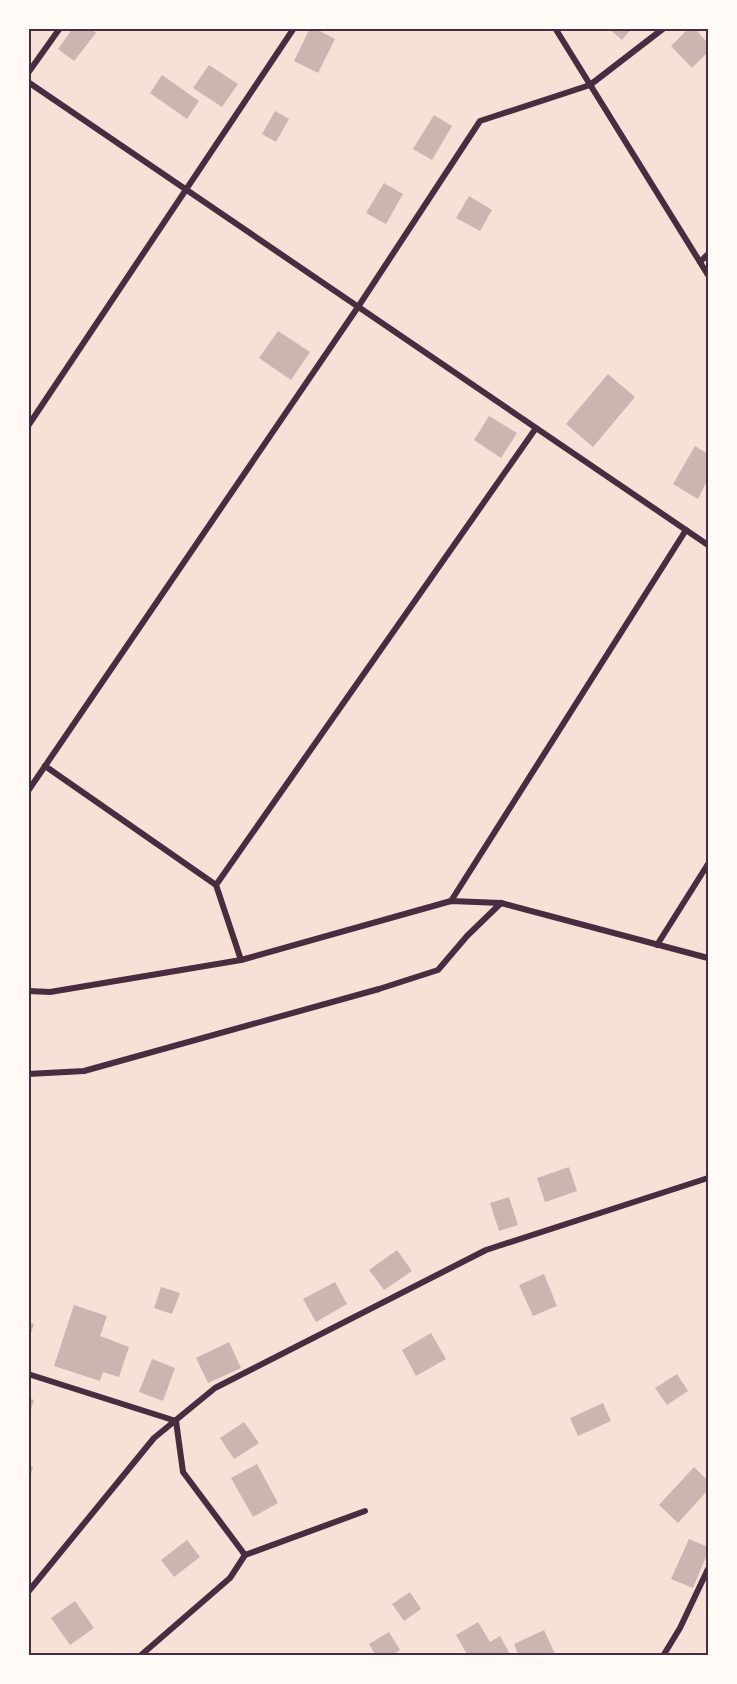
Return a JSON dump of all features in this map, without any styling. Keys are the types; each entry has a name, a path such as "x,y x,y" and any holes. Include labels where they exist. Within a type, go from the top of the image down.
{"street":[{"path":"28,73 60,28"},
{"path":"28,426 294,28"},
{"path":"555,28 708,275"},
{"path":"28,791 358,307 480,120 590,85 664,28"},
{"path":"28,82 708,545"},
{"path":"700,262 708,254"},
{"path":"216,885 536,428"},
{"path":"451,901 686,530"},
{"path":"45,766 216,885 241,960"},
{"path":"657,945 708,864"},
{"path":"28,991 50,992 241,960 451,901 501,903 708,958"},
{"path":"28,1074 84,1071 379,989 438,970 501,903"},
{"path":"28,1592 154,1438 215,1388 486,1250 708,1178"},
{"path":"28,1374 176,1421"},
{"path":"176,1421 183,1472 245,1555"},
{"path":"140,1656 230,1578 245,1555 365,1511"},
{"path":"663,1656 680,1628 708,1569"}],"building":[{"path":"73,28 90,28 96,33 74,61 58,49"},
{"path":"310,28 335,39 318,73 294,61"},
{"path":"608,28 632,28 622,40"},
{"path":"689,28 694,28 708,43 708,52 692,68 671,46"},
{"path":"209,65 238,84 222,107 193,88"},
{"path":"162,75 199,101 187,119 150,93"},
{"path":"275,111 289,119 276,142 262,134"},
{"path":"434,115 452,126 432,160 413,149"},
{"path":"384,183 403,194 386,224 366,213"},
{"path":"469,196 492,210 480,231 456,218"},
{"path":"278,331 310,352 291,380 259,358"},
{"path":"608,374 635,397 593,447 566,424"},
{"path":"489,416 517,433 501,458 474,440"},
{"path":"695,446 708,454 708,479 698,499 673,484"},
{"path":"569,1167 577,1191 545,1202 537,1178"},
{"path":"509,1197 518,1225 499,1231 490,1203"},
{"path":"397,1250 412,1271 384,1290 369,1270"},
{"path":"544,1274 557,1306 533,1316 519,1285"},
{"path":"335,1282 347,1304 316,1322 303,1299"},
{"path":"161,1287 180,1293 172,1314 154,1308"},
{"path":"74,1305 107,1316 100,1336 129,1347 119,1377 103,1372 100,1381 54,1366"},
{"path":"28,1322 34,1324 29,1339 28,1339"},
{"path":"431,1333 446,1359 416,1376 402,1350"},
{"path":"229,1342 241,1368 208,1383 196,1358"},
{"path":"152,1359 175,1368 163,1401 139,1392"},
{"path":"677,1374 688,1391 667,1405 655,1388"},
{"path":"28,1398 34,1400 29,1415 28,1415"},
{"path":"603,1403 611,1421 578,1436 570,1418"},
{"path":"244,1422 259,1443 234,1459 220,1438"},
{"path":"257,1464 278,1503 253,1517 231,1478"},
{"path":"28,1466 33,1467 29,1482 28,1482"},
{"path":"694,1467 708,1481 708,1490 678,1523 659,1505"},
{"path":"689,1539 708,1547 693,1588 671,1579"},
{"path":"187,1540 200,1557 174,1577 161,1560"},
{"path":"410,1592 421,1609 404,1621 392,1604"},
{"path":"75,1601 94,1628 70,1645 51,1618"},
{"path":"478,1622 490,1642 500,1636 511,1656 468,1656 456,1635"},
{"path":"544,1630 556,1656 519,1656 514,1644"},
{"path":"389,1632 400,1650 391,1656 376,1656 369,1644"}]}
